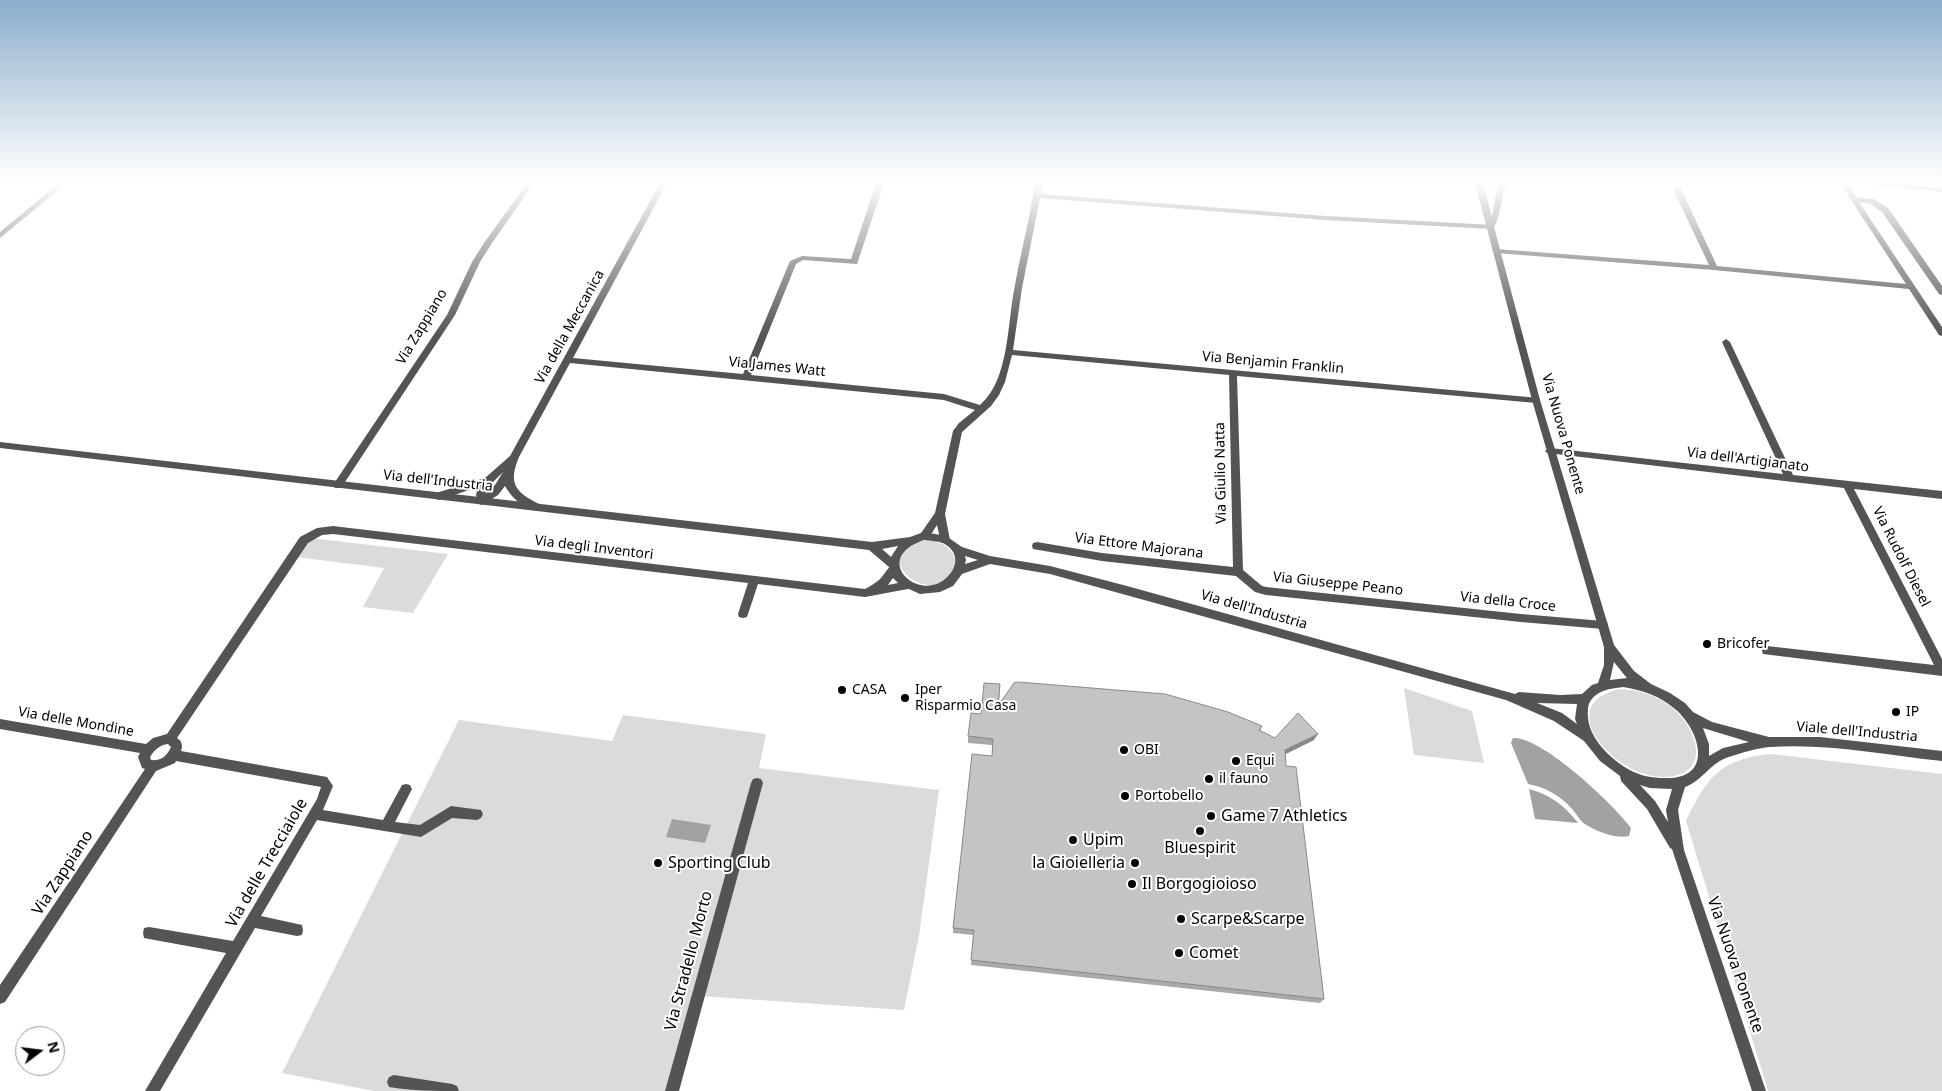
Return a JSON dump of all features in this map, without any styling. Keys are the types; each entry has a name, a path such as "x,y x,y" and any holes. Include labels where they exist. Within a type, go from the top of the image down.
{"street":[{"name":"Via Zappiano","path":"338,485 451,314 484,249 495,234"},
{"name":"Via della Meccanica","path":"482,501 498,490 514,457 636,234"},
{"path":"746,377 793,263 802,258 854,262 863,234"},
{"path":"945,540 940,514 958,431 982,409 997,390 1008,352 1029,234"},
{"name":"Via Nuova Ponente","path":"1493,234 1496,251 1550,451 1610,647 1630,674 1647,687"},
{"path":"1698,234 1714,268"},
{"path":"1877,234 1942,333"},
{"path":"1902,234 1942,292"},
{"path":"1496,251 1714,268 1911,287"},
{"path":"1726,342 1790,479"},
{"name":"Via Benjamin Franklin","path":"1008,352 1233,374 1536,400"},
{"name":"Via James Watt","path":"568,360 944,397 982,409"},
{"name":"Via Giulio Natta","path":"1233,374 1238,572"},
{"name":"Via dell'Industria","path":"0,445 872,546 909,541"},
{"name":"Via dell'Artigianato","path":"1550,451 1848,486 1942,495"},
{"name":"Via della Meccanica","path":"438,496 488,480 514,457"},
{"name":"Via della Meccanica","path":"514,457 508,475 511,489 520,500 536,507"},
{"path":"482,501 480,497 482,488 488,480"},
{"name":"Via Rudolf Diesel","path":"1848,486 1942,669"},
{"path":"924,536 940,514"},
{"name":"Via degli Inventori","path":"170,739 304,540 320,531 333,530 865,592 908,585"},
{"path":"865,592 884,582 894,566 898,552 909,541 924,536 945,540 957,549 962,563 960,570 952,581 938,588 922,590 908,585 897,575 894,566 872,546"},
{"name":"Via Ettore Majorana","path":"1037,546 1102,557 1238,572"},
{"name":"Via dell'Industria","path":"957,549 990,560 1050,570 1108,585 1508,696 1558,717 1587,737"},
{"name":"Via dell'Industria","path":"960,570 990,560"},
{"name":"Via Giuseppe Peano","path":"1238,572 1259,589 1266,591 1411,606"},
{"path":"743,614 754,580"},
{"name":"Via della Croce","path":"1411,606 1603,625"},
{"name":"Via Nuova Ponente","path":"1603,685 1609,665 1610,647"},
{"name":"Via Rudolf Diesel","path":"1767,651 1942,669"},
{"path":"1623,682 1647,687 1667,698 1685,712 1697,726 1703,742 1705,756 1701,769 1692,778 1680,783 1660,785 1648,783 1615,768 1598,753 1587,737 1581,716 1585,699 1589,693 1603,685 1623,682"},
{"name":"Via dell'Industria","path":"1508,696 1560,700 1585,699"},
{"name":"Viale dell'Industria","path":"1685,712 1698,721 1710,726 1768,742"},
{"name":"Via delle Mondine","path":"0,724 148,749"},
{"path":"170,739 176,743 174,755 167,762 152,766 144,761 148,749 156,742 170,739"},
{"name":"Viale dell'Industria","path":"1701,769 1723,754 1768,742 1820,742 1942,756"},
{"name":"Via delle Trecciaiole","path":"152,1091 314,814 326,793 327,786 324,781 174,755"},
{"name":"Via Zappiano","path":"0,997 152,766"},
{"name":"Via Nuova Ponente","path":"1615,768 1651,805 1678,850"},
{"name":"Via Stradello Morto","path":"672,1091 757,783"},
{"name":"Via Nuova Ponente","path":"1680,783 1674,797 1672,810 1678,850 1759,1091"},
{"path":"386,826 406,789"},
{"path":"314,814 421,831 451,812 477,814"},
{"path":"252,921 297,930"},
{"path":"149,933 236,948"},
{"path":"394,1082 452,1091"}],"shaded area":[{"path":"310,538 448,554 413,613 363,607 384,568 296,557"},
{"path":"927,540 946,546 955,558 956,563 947,579 935,585 921,583 909,577 901,567 900,557 908,547"},
{"path":"1404,688 1472,711 1484,763 1414,755"},
{"path":"1620,689 1653,696 1678,713 1686,723 1695,744 1696,755 1693,764 1686,771 1674,776 1654,776 1633,769 1615,758 1600,743 1591,726 1590,711 1599,698"},
{"name":"Sporting Club","path":"623,715 766,734 759,768 939,790 919,936 904,1010 701,996 673,1091 374,1091 282,1073 459,720 612,741"},
{"path":"1513,738 1525,740 1541,748 1576,773 1622,817 1631,828 1629,836 1613,836 1595,830 1583,823 1568,804 1558,796 1540,787 1528,784 1511,743"},
{"path":"1771,754 1942,774 1942,1091 1768,1091 1686,821 1701,793 1717,773 1739,760"},
{"path":"1529,789 1544,794 1556,801 1578,823 1535,819"},
{"path":"672,819 711,825 705,843 666,837"}],"building":[{"name":"Il Borgogioioso","path":"984,683 1000,684 998,706 1014,683 1165,694 1228,712 1262,726 1259,730 1275,738 1298,713 1318,734 1285,750 1286,766 1296,767 1324,999 971,960 974,930 953,928 972,754 992,756 993,739 968,736 971,713 981,714"}],"place":[{"name":"Bricofer","path":"1707,644"},
{"name":"CASA","path":"842,690"},
{"name":"Iper Risparmio Casa","path":"905,698"},
{"name":"IP","path":"1896,712"},
{"name":"OBI","path":"1124,750"},
{"name":"Equi","path":"1236,761"},
{"name":"il fauno","path":"1209,779"},
{"name":"Portobello","path":"1125,796"},
{"name":"Game 7 Athletics","path":"1211,816"},
{"name":"Bluespirit","path":"1200,831"},
{"name":"Upim","path":"1073,840"},
{"name":"Sporting Club","path":"658,863"},
{"name":"la Gioielleria","path":"1135,863"},
{"name":"Il Borgogioioso","path":"1132,884"},
{"name":"Scarpe&Scarpe","path":"1181,919"},
{"name":"Comet","path":"1179,953"}]}
